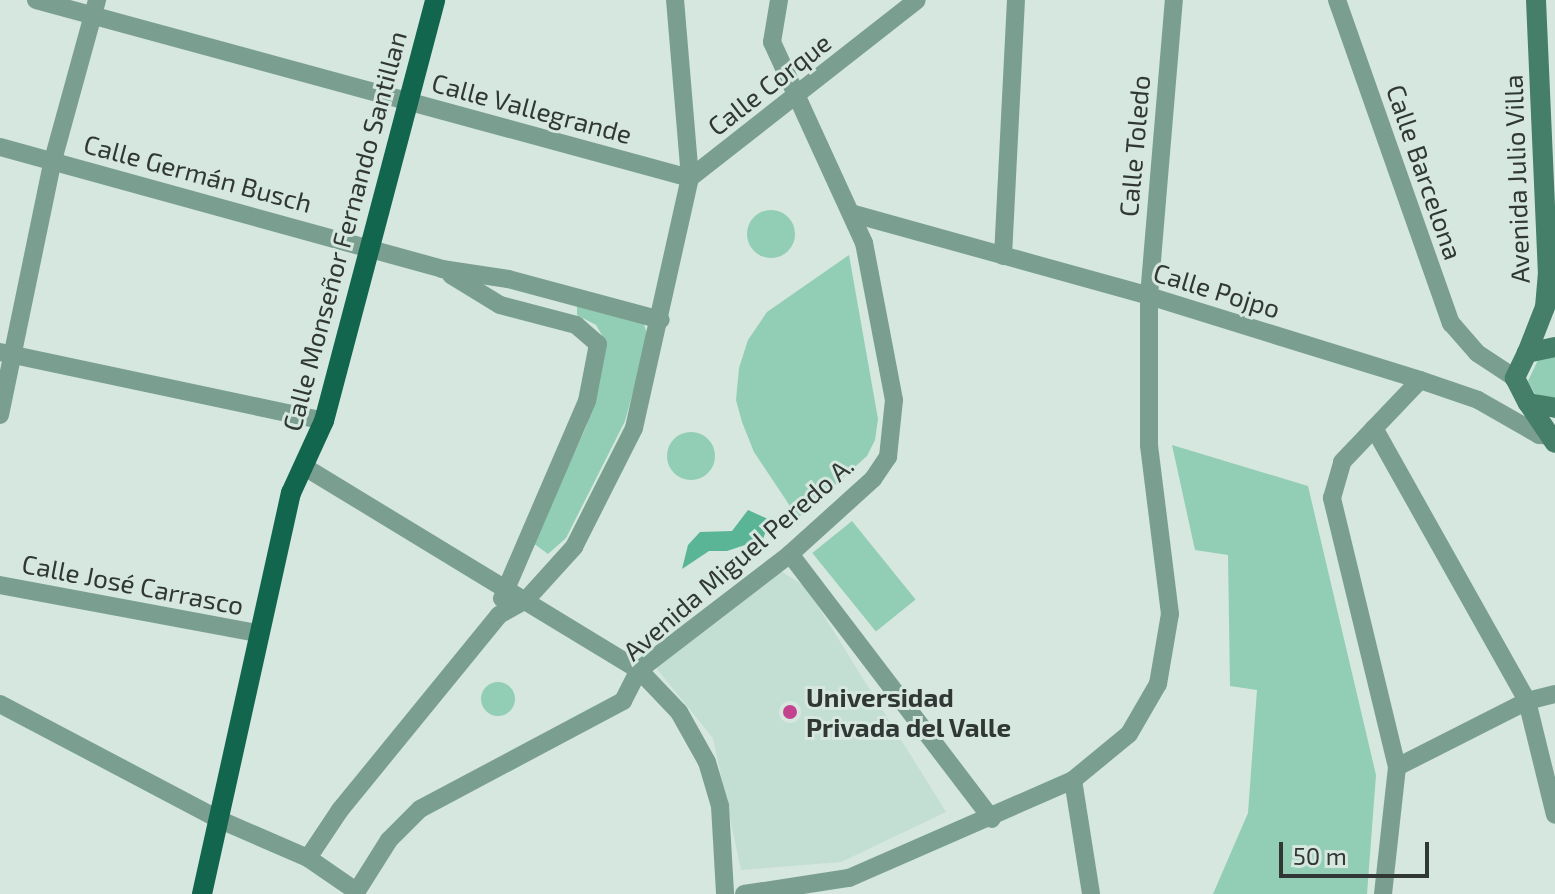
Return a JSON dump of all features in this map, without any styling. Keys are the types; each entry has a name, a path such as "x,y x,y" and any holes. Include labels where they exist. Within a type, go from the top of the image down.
{"main road":[{"name":"Calle Monseñor Fernando Santillan","path":"202,894 257,633 291,493 324,421 435,0"}],"street":[{"name":"Calle Vallegrande","path":"36,0 95,8 407,101 690,178"},
{"path":"308,858 340,810 499,615 526,600 574,547 634,428 661,320 690,178 675,0"},
{"name":"Avenida Miguel Peredo A.","path":"356,893 389,840 420,809 623,701 639,670 790,554 873,479 888,457 894,432 894,400 854,214 772,42 779,0"},
{"name":"Calle Corque","path":"690,178 917,0"},
{"path":"1003,256 1016,0"},
{"name":"Calle Toledo","path":"744,894 864,872 992,819 1073,780 1129,734 1158,684 1170,614 1149,445 1149,296 1160,114 1174,0"},
{"name":"Calle Barcelona","path":"1337,0 1451,323 1477,353 1521,364"},
{"name":"Avenida Julio Villa","path":"1521,364 1545,307 1548,275 1536,0"},
{"path":"0,415 7,353 53,160 95,8"},
{"name":"Calle Germán Busch","path":"0,147 442,269 508,279 661,320"},
{"name":"Calle Pojpo","path":"854,214 1149,296 1420,380 1478,400 1554,439"},
{"path":"442,269 500,305 576,325 598,344 587,401 504,587 499,615"},
{"path":"1554,439 1528,403 1521,364 1555,347"},
{"path":"7,353 324,421"},
{"path":"1383,894 1397,767 1332,498 1342,462 1420,380"},
{"path":"1528,403 1555,408"},
{"path":"1374,428 1527,701 1555,815"},
{"path":"303,466 639,670 679,712 707,762 720,806 725,894"},
{"path":"790,554 992,819"},
{"name":"Calle José Carrasco","path":"0,585 257,633"},
{"path":"1397,767 1527,701 1555,694"},
{"path":"0,704 218,819 308,858 356,893"},
{"path":"1073,780 1091,894"},
{"path":"861,894 864,872"}],"shaded area":[{"path":"771,210 780,211 788,217 794,225 794,243 788,251 780,257 771,258 762,257 754,251 748,243 747,234 748,225 754,217 762,211"},
{"path":"849,255 878,419 875,440 867,456 798,518 754,452 742,422 736,400 739,368 748,340 767,312"},
{"path":"577,305 644,324 648,338 625,421 566,538 548,554 533,543 586,427 607,344 596,325 577,315"},
{"path":"1555,356 1555,401 1535,394 1528,381 1538,360"},
{"path":"691,432 708,439 715,456 708,473 691,480 674,473 667,456 674,439"},
{"path":"1172,445 1308,486 1376,775 1367,894 1213,894 1248,813 1257,690 1230,686 1228,555 1195,550"},
{"path":"748,510 770,520 763,539 727,551 709,551 682,569 688,545 700,532 732,531"},
{"path":"852,521 916,599 876,632 812,553"},
{"name":"Universidad Privada del Valle","path":"779,570 806,587 946,812 841,862 741,870 713,738 656,668"},
{"path":"498,682 510,687 515,699 510,711 498,716 486,711 481,699 486,687"}],"place":[{"name":"Universidad Privada del Valle","path":"790,712"}]}
